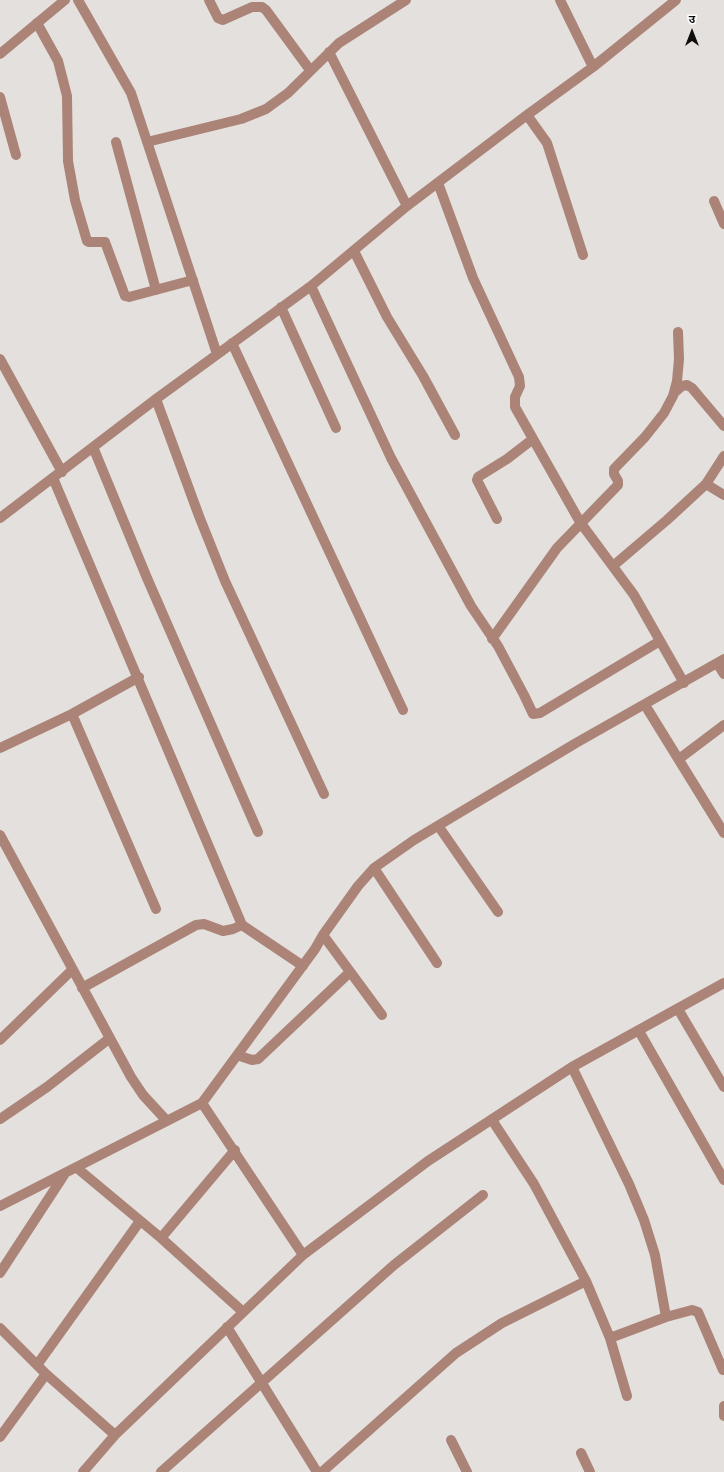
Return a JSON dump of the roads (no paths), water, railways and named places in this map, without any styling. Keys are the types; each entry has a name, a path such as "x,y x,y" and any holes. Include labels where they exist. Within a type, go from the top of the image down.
{"street":[{"path":"0,54 65,0"},
{"path":"78,0 124,79 147,142 217,354"},
{"path":"209,0 218,18 223,20 260,3 310,70"},
{"path":"147,142 254,115 277,102 345,38 406,0"},
{"path":"560,0 593,67"},
{"path":"0,518 156,399 310,286 407,206 593,67 676,0"},
{"path":"37,23 58,61 67,96 68,161 75,200 86,241 101,240 105,242 125,296 130,297 193,280"},
{"path":"329,52 407,206"},
{"path":"0,97 16,155"},
{"path":"527,115 547,143 583,255"},
{"path":"116,142 156,290"},
{"path":"438,183 473,278 519,377 520,386 515,396 515,407 580,522 634,595 684,683"},
{"path":"714,201 724,224"},
{"path":"354,251 387,317 423,376 455,435"},
{"path":"310,286 391,458 471,606 524,695 530,712 536,715 660,641"},
{"path":"281,307 336,428"},
{"path":"492,639 557,548 580,522 618,485 618,481 614,474 614,469 658,421 674,393 679,368 678,332"},
{"path":"232,343 403,710"},
{"path":"0,360 57,475 138,677 248,930"},
{"path":"674,393 684,385 692,388 724,426"},
{"path":"156,399 199,516 225,581 324,794"},
{"path":"497,519 477,480 478,477 507,459 533,439"},
{"path":"93,447 147,578 258,832"},
{"path":"613,566 667,520 706,484 724,456"},
{"path":"706,484 724,496"},
{"path":"0,1206 64,1175 166,1120 202,1103 303,966 358,886 374,868 414,840 439,827 576,743 684,683 720,661 724,674"},
{"path":"0,748 72,714 138,677"},
{"path":"645,705 724,833"},
{"path":"72,714 156,909"},
{"path":"679,759 724,725"},
{"path":"439,827 498,912"},
{"path":"0,835 131,1077 142,1095 153,1104 166,1120"},
{"path":"374,868 437,963"},
{"path":"82,988 196,925 204,924 223,930 248,930 303,966"},
{"path":"323,935 382,1015"},
{"path":"0,1040 72,970"},
{"path":"237,1055 252,1060 258,1059 350,972"},
{"path":"83,1472 115,1435 242,1311 303,1255 428,1161 572,1066 639,1031 724,983"},
{"path":"678,1009 724,1087"},
{"path":"639,1031 724,1180"},
{"path":"0,1119 47,1087 110,1038"},
{"path":"572,1066 629,1184 644,1220 655,1255 666,1317"},
{"path":"202,1103 235,1150 303,1255"},
{"path":"492,1120 534,1184 586,1281 610,1338 627,1396"},
{"path":"161,1238 235,1150"},
{"path":"77,1168 161,1238 242,1311"},
{"path":"0,1273 64,1175"},
{"path":"161,1472 394,1265 483,1195"},
{"path":"37,1365 140,1221"},
{"path":"322,1472 456,1353 502,1323 586,1281"},
{"path":"610,1338 688,1310 698,1312 723,1370"},
{"path":"227,1327 317,1472"},
{"path":"0,1328 46,1374 115,1435"},
{"path":"0,1437 46,1374"},
{"path":"724,1406 724,1416"},
{"path":"451,1440 467,1472"},
{"path":"581,1453 590,1472"}]}
